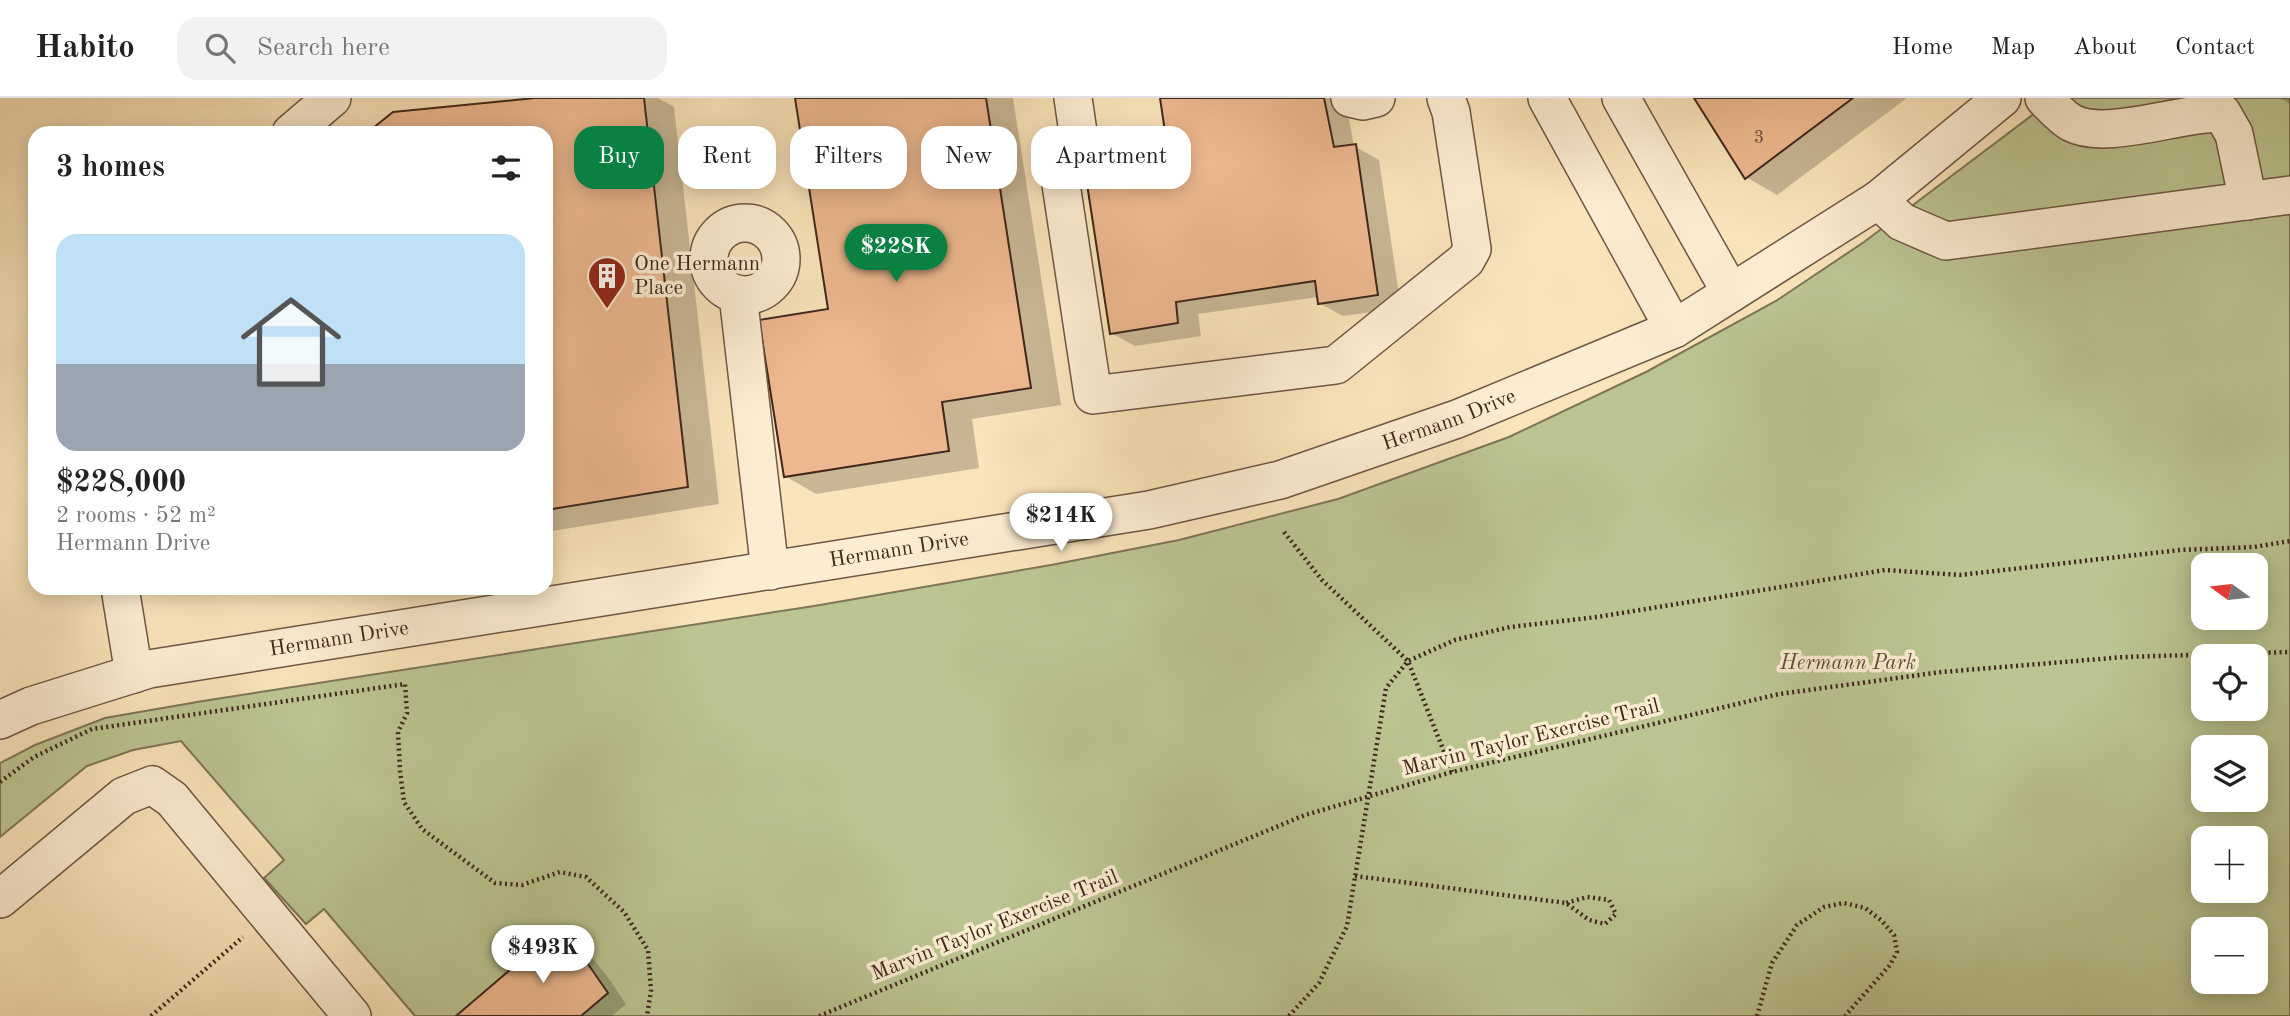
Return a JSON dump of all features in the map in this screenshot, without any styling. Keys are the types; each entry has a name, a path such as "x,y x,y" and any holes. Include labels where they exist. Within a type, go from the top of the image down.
{"street":[{"path":"299,126 332,98"},
{"path":"1073,98 1081,153 1059,170 1093,395 1336,365 1466,260 1472,249 1451,112 1446,98"},
{"path":"1350,98 1363,101 1376,98"},
{"path":"1548,98 1674,329"},
{"path":"1621,98 1731,293"},
{"name":"Hermann Drive","path":"0,720 31,706 149,669 1149,510 1280,480 1457,419 1674,329 1878,200 2002,98"},
{"path":"2044,98 2073,124 2107,130 2203,113 2222,113 2234,134 2248,201"},
{"path":"1878,200 1902,222 1946,241 2290,195"},
{"path":"738,295 769,570"},
{"path":"121,595 134,674"},
{"path":"0,898 124,796 152,785 172,799 352,1016"}],"path":[{"path":"1284,532 1322,580 1408,661 1452,772"},
{"path":"1289,1016 1319,982 1347,926 1386,688 1408,661 1455,640 1510,627 1597,617 1885,570 1960,575 2180,550 2254,547 2290,541"},
{"name":"Marvin Taylor Exercise Trail","path":"819,1016 1305,816 1452,772 1779,694 1942,672 2124,657 2290,652"},
{"path":"0,782 34,757 92,729 405,684 407,713 398,732 400,771 404,802 422,829 495,883 522,885 560,872 586,877 624,912 648,950 651,991 647,1016"},
{"path":"1355,876 1566,903 1587,897 1609,900 1616,914 1605,924 1589,920 1566,903"},
{"path":"1757,1016 1772,963 1797,925 1824,907 1844,903 1865,908 1881,920 1894,935 1897,952 1891,965 1845,1016"},
{"path":"151,1016 268,915"}],"green space":[{"name":"Hermann Park","path":"2055,98 2290,98 2290,1016 415,1016 324,909 306,924 264,878 284,860 181,741 133,750 87,766 0,837 0,763 35,745 105,718 814,606 1179,540 1338,499 1509,437 1646,372 1776,301 1864,242"}],"building":[{"name":"One Hermann Place","path":"535,98 644,98 647,126 574,126 574,189 654,189 688,487 553,509 553,126 376,126 393,112"},
{"path":"795,98 986,98 990,126 921,126 921,189 1000,189 1031,388 942,402 949,451 784,477 759,320 828,309 809,189 907,189 907,126 799,126"},
{"path":"1160,98 1324,98 1334,147 1356,144 1378,295 1318,304 1315,281 1176,302 1178,323 1110,334 1088,189 1191,189 1191,126 1164,126"},
{"path":"1694,98 1853,98 1745,179"},
{"path":"559,928 608,993 581,1016 456,1016"}],"place":[{"name":"One Hermann Place","path":"607,310"}]}
